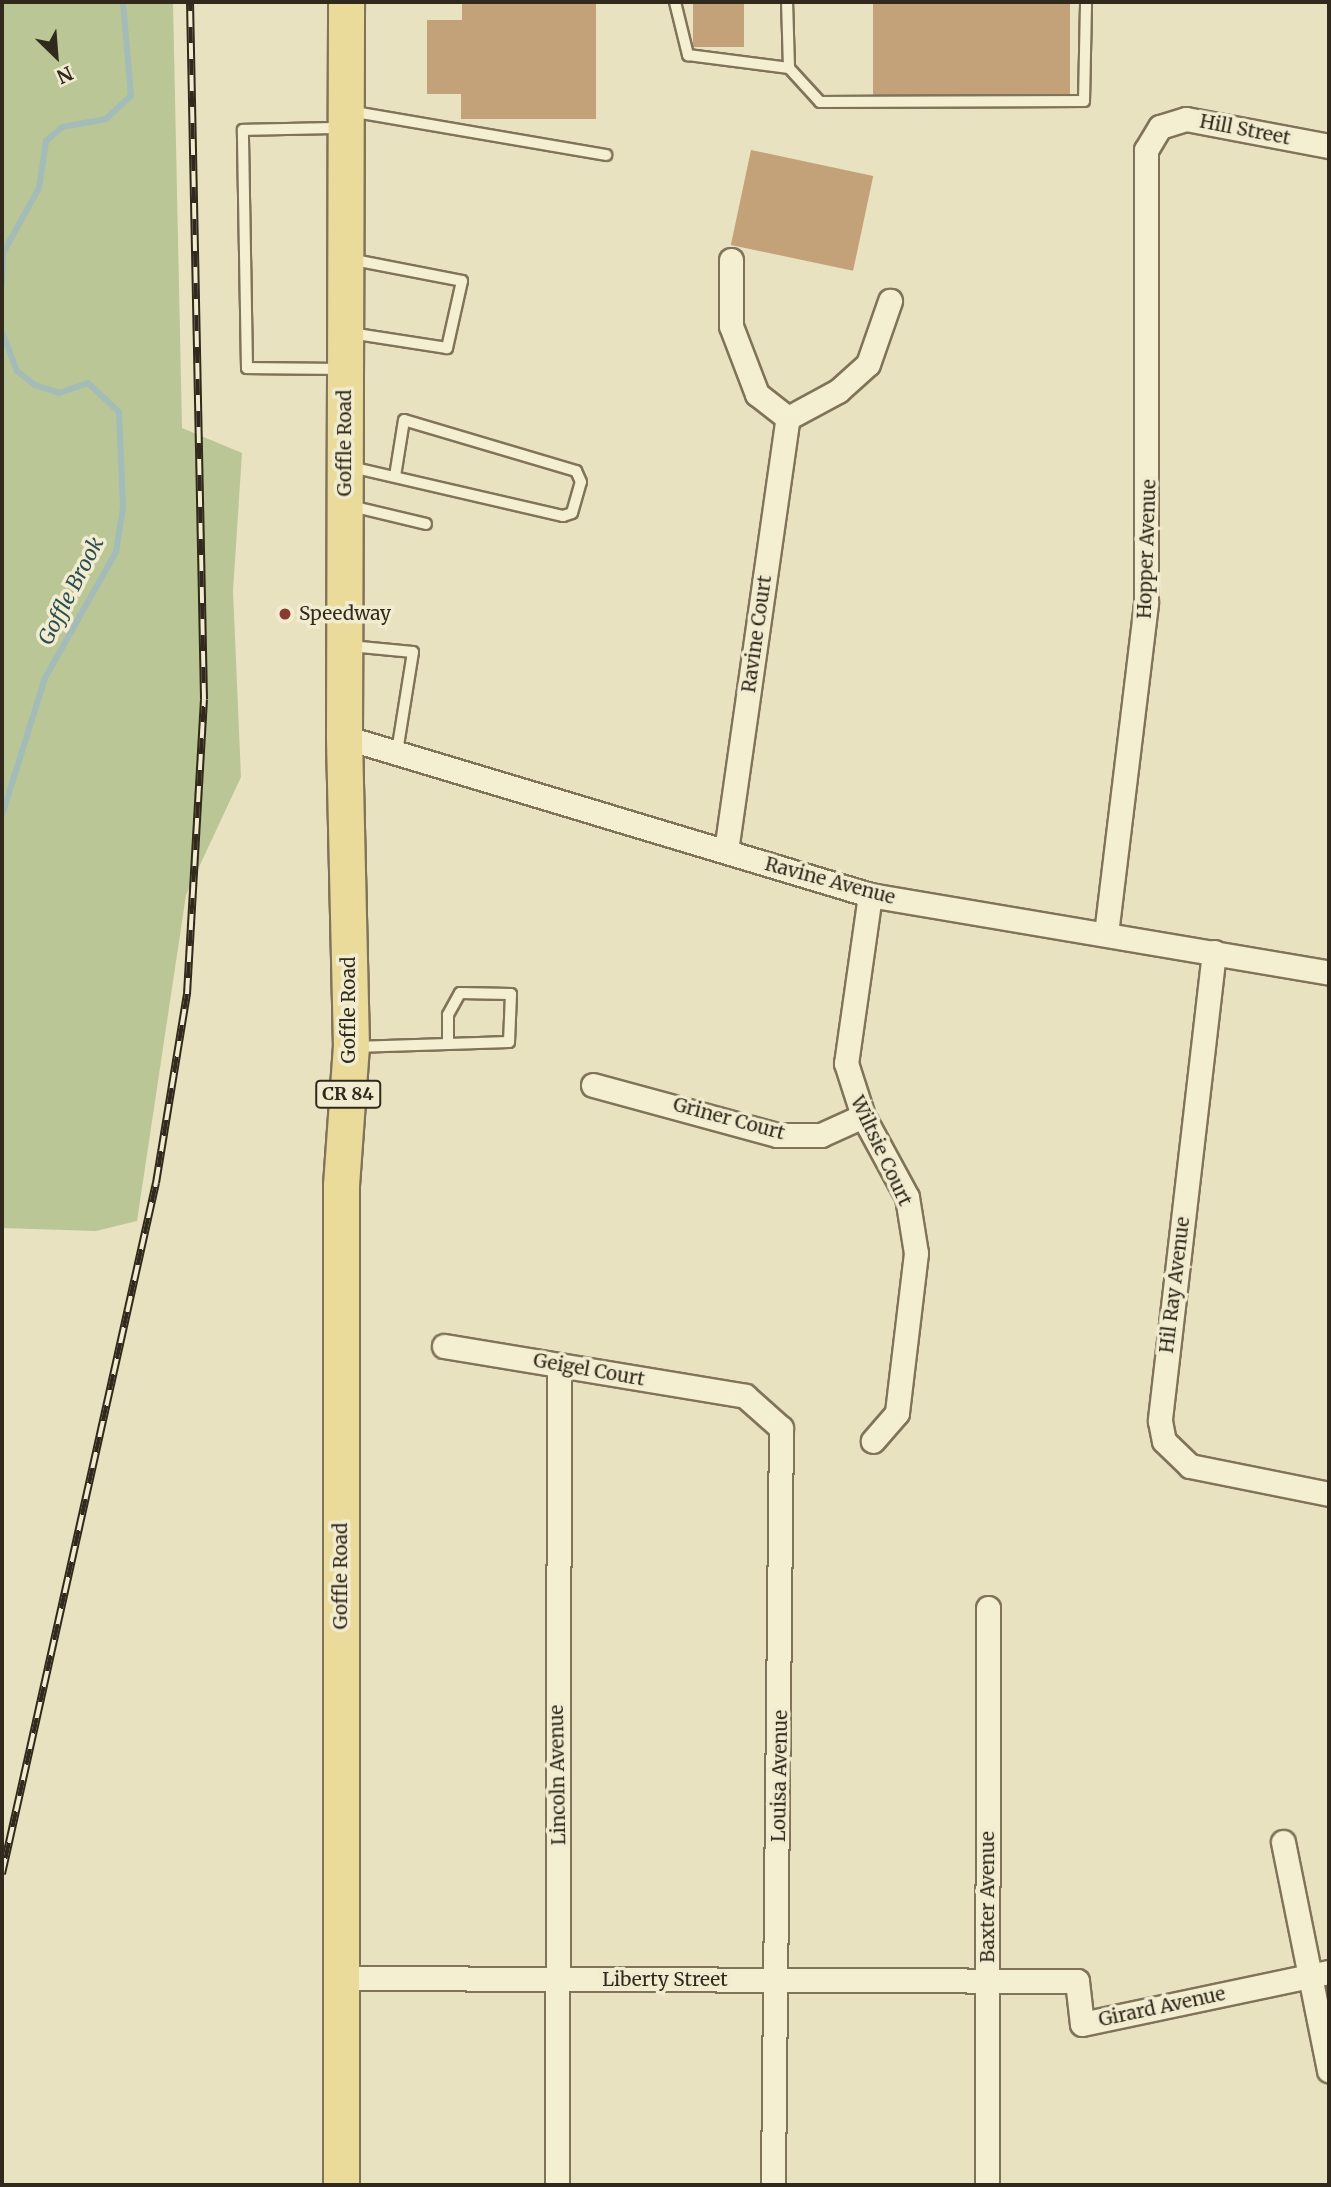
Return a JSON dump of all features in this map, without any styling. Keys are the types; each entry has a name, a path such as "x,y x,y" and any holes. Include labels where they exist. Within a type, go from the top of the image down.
{"main road":[{"name":"Goffle Road","path":"341,2185 341,1185 351,1047 344,737 346,2"}],"street":[{"name":"Hill Street","path":"1145,163 1151,137 1186,119 1329,146"},
{"name":"Hopper Avenue","path":"1106,934 1147,576 1145,163"},
{"path":"731,260 731,326 757,394 788,418 838,391 869,364 890,302"},
{"name":"Ravine Court","path":"726,851 788,418"},
{"name":"Ravine Avenue","path":"344,737 870,895 1329,973"},
{"name":"Wiltsie Court","path":"870,895 846,1036 850,1087 907,1197 916,1253 899,1402 873,1441"},
{"name":"Hil Ray Avenue","path":"1214,952 1160,1421 1164,1441 1190,1466 1329,1494"},
{"name":"Griner Court","path":"593,1085 777,1135 821,1135 863,1116"},
{"name":"Geigel Court","path":"443,1346 734,1394"},
{"name":"Lincoln Avenue","path":"557,2185 561,1980 559,1365"},
{"name":"Louisa Avenue","path":"734,1394 772,1414 785,1444 773,2185"},
{"name":"Baxter Avenue","path":"988,1608 988,2185"},
{"path":"1283,1842 1320,1974 1329,2070"},
{"name":"Girard Avenue","path":"988,1977 1077,1981 1082,2024 1320,1974"},
{"name":"Liberty Street","path":"342,1978 561,1980 988,1977"}],"lane":[{"path":"675,2 688,55 789,68 820,102 1084,101 1086,2"},
{"path":"787,2 789,68"},
{"path":"346,369 247,368 243,130 346,120 606,155"},
{"path":"346,258 462,281 447,348 346,333"},
{"path":"345,466 563,516 572,513 582,482 576,471 404,420 395,476"},
{"path":"345,504 426,524"},
{"path":"344,646 413,652 397,752"},
{"path":"351,1047 448,1044 509,1042 511,993 460,993 448,1015 448,1044"}],"path":[{"path":"2,53 2,65"}],"green space":[{"path":"2,2 173,2 182,428 242,453 233,591 241,777 186,895 137,1221 96,1231 2,1228"}],"building":[{"path":"462,2 596,2 596,119 461,119 461,94 427,94 427,20 462,20"},
{"path":"693,2 744,2 744,47 693,47"},
{"path":"873,2 1070,2 1070,99 873,99"},
{"path":"751,150 873,176 853,271 731,245"}],"waterway":[{"name":"Goffle Brook","path":"2,285 3,253 39,188 46,141 62,127 106,119 131,96 123,2"},
{"name":"Goffle Brook","path":"2,332 17,371 35,385 59,393 88,383 119,412 123,507 116,552 45,678 2,815"}],"railway":[{"path":"2,1874 156,1183 187,994 204,699 190,2"}],"place":[{"name":"Speedway","path":"285,614"}]}
